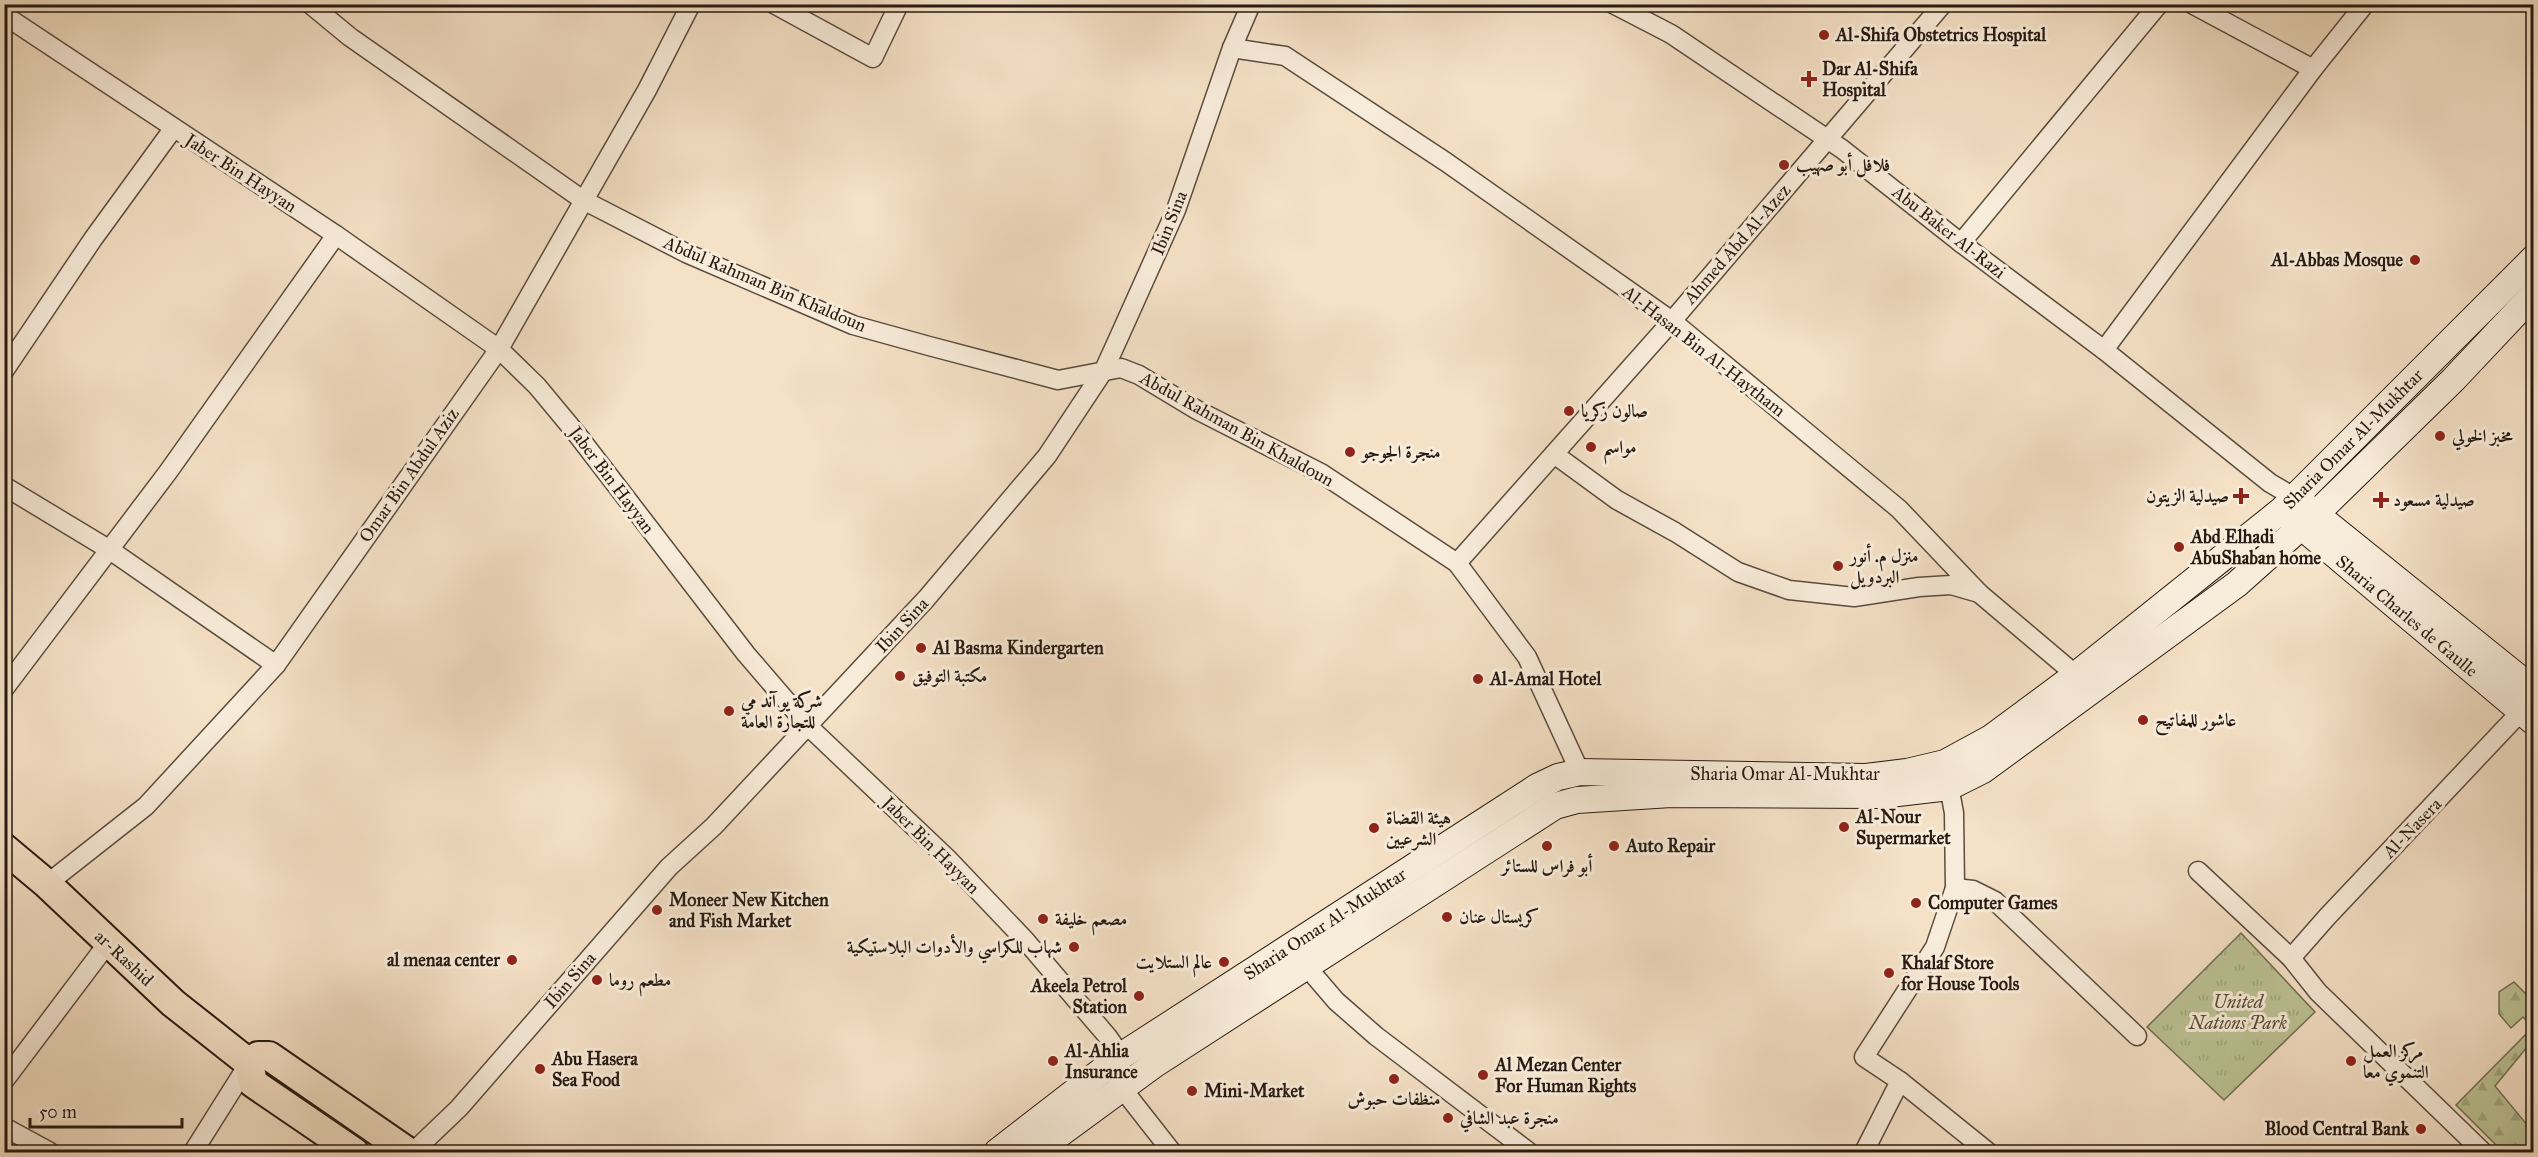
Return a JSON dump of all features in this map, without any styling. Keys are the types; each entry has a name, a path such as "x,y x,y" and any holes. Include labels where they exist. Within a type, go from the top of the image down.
{"main road":[{"name":"Sharia Omar Al-Mukhtar","path":"997,1152 1116,1060 1290,946 1537,788 1558,777 1580,772 1866,777 1907,772 1947,775 1991,738 2076,675 2288,503 2534,258"},
{"name":"Sharia Omar Al-Mukhtar","path":"1035,1152 1120,1087 1555,806 1577,800 1671,794 1881,795 1947,775 1983,770 2237,584 2308,521 2453,380 2534,294"},
{"name":"Sharia Charles de Gaulle","path":"2288,503 2529,711"},
{"name":"Sharia Charles de Gaulle","path":"2308,521 2534,690"},
{"name":"ar-Rashid","path":"4,848 47,884 173,1003 249,1063 253,1083 354,1152"},
{"path":"249,1063 258,1056 268,1056 411,1152"}],"street":[{"name":"Abdul Rahman Bin Khaldoun","path":"310,4 350,38 583,200 686,253 853,325 1058,380 1121,368 1138,375 1197,410 1321,472 1457,563 1527,657 1580,772"},
{"name":"Omar Bin Abdul Aziz","path":"47,884 146,806 276,665 499,349 648,90 691,4"},
{"path":"774,4 873,58 899,4"},
{"name":"Ibin Sina","path":"411,1152 459,1108 669,867 714,826 926,598 1047,456 1104,370 1176,210 1232,48 1251,4"},
{"name":"Abu Baker Al-Razi","path":"1613,4 1671,34 1842,149 1961,243 2104,350 2270,483 2288,503"},
{"name":"Ahmed Abd Al-Azez","path":"1457,563 1672,321 1943,4"},
{"path":"1961,243 2159,4"},
{"path":"2192,4 2313,69"},
{"path":"2104,350 2313,69 2365,4"},
{"name":"Jaber Bin Hayyan","path":"4,15 336,236 499,349 537,386 576,433 746,654 808,726 947,858 1025,940 1108,1037 1116,1060 1120,1087"},
{"name":"Al-Hasan Bin Al-Haytham","path":"1232,48 1285,56 1456,169 1672,321 1899,509 1979,593 2076,675"},
{"path":"4,372 93,239 173,129"},
{"path":"4,689 110,550 336,236"},
{"path":"1554,454 1617,500 1675,532 1738,572 1789,590 1854,597 1919,587 1951,585 1979,593"},
{"path":"4,486 110,550 276,665"},
{"name":"Al-Nasera","path":"2291,958 2327,917 2529,711"},
{"path":"1947,775 1954,813 1956,888 1935,947 1864,1058 1900,1081 1988,1152"},
{"path":"2198,871 2291,958 2318,993 2483,1152"},
{"path":"1956,888 1973,890 1995,901 2137,1036"},
{"path":"4,1081 108,943"},
{"path":"1290,946 1336,1001 1376,1036 1529,1152"},
{"path":"193,1152 249,1063"},
{"path":"1864,1152 1900,1081"},
{"path":"1120,1087 1172,1152"},
{"path":"4,1127 50,1152"}],"green space":[{"name":"United Nations Park","path":"2241,933 2315,1012 2224,1100 2147,1027"},
{"path":"2514,982 2533,1001 2533,1027 2523,1017 2511,1028 2499,1014 2499,992"},
{"path":"2533,1027 2533,1050 2528,1046 2495,1086 2533,1132 2522,1152 2503,1152 2456,1105"}],"place":[{"name":"Al-Shifa Obstetrics Hospital","path":"1824,35"},
{"name":"Dar Al-Shifa Hospital","path":"1809,79"},
{"name":"فلافل أبو صهيب","path":"1784,165"},
{"name":"Al-Abbas Mosque","path":"2415,260"},
{"name":"صالون زكريا","path":"1569,411"},
{"name":"مخبز الخولي","path":"2440,436"},
{"name":"مواسم","path":"1591,447"},
{"name":"منجرة الجوجو","path":"1350,452"},
{"name":"صيدلية الزيتون","path":"2241,496"},
{"name":"صيدلية مسعود","path":"2381,500"},
{"name":"Abd Elhadi AbuShaban home","path":"2179,547"},
{"name":"منزل م. أنور البردويل","path":"1838,566"},
{"name":"Al Basma Kindergarten","path":"921,648"},
{"name":"مكتبة التوفيق","path":"900,676"},
{"name":"Al-Amal Hotel","path":"1478,679"},
{"name":"شركة يو آند مي للتجارة العامة","path":"729,711"},
{"name":"عاشور للمفاتيح","path":"2143,720"},
{"name":"Al-Nour Supermarket","path":"1844,827"},
{"name":"هيئة القضاة الشرعيين","path":"1374,828"},
{"name":"أبو فراس للستائر","path":"1547,846"},
{"name":"Auto Repair","path":"1614,846"},
{"name":"Computer Games","path":"1916,903"},
{"name":"Moneer New Kitchen and Fish Market","path":"657,910"},
{"name":"كريستال عنان","path":"1447,917"},
{"name":"مصعم خليفة","path":"1043,919"},
{"name":"شهاب للكراسي والأدوات البلاستيكية","path":"1074,947"},
{"name":"al menaa center","path":"512,960"},
{"name":"عالم الستلايت","path":"1224,962"},
{"name":"Khalaf Store for House Tools","path":"1889,973"},
{"name":"مطعم روما","path":"597,980"},
{"name":"Akeela Petrol Station","path":"1139,996"},
{"name":"Al-Ahlia Insurance","path":"1053,1061"},
{"name":"مركز العمل التنموي معا","path":"2351,1061"},
{"name":"Abu Hasera Sea Food","path":"540,1069"},
{"name":"Al Mezan Center For Human Rights","path":"1483,1075"},
{"name":"منظفات حبوش","path":"1394,1079"},
{"name":"Mini-Market","path":"1192,1091"},
{"name":"منجرة عبد الشافي","path":"1448,1118"},
{"name":"Blood Central Bank","path":"2421,1129"}]}
